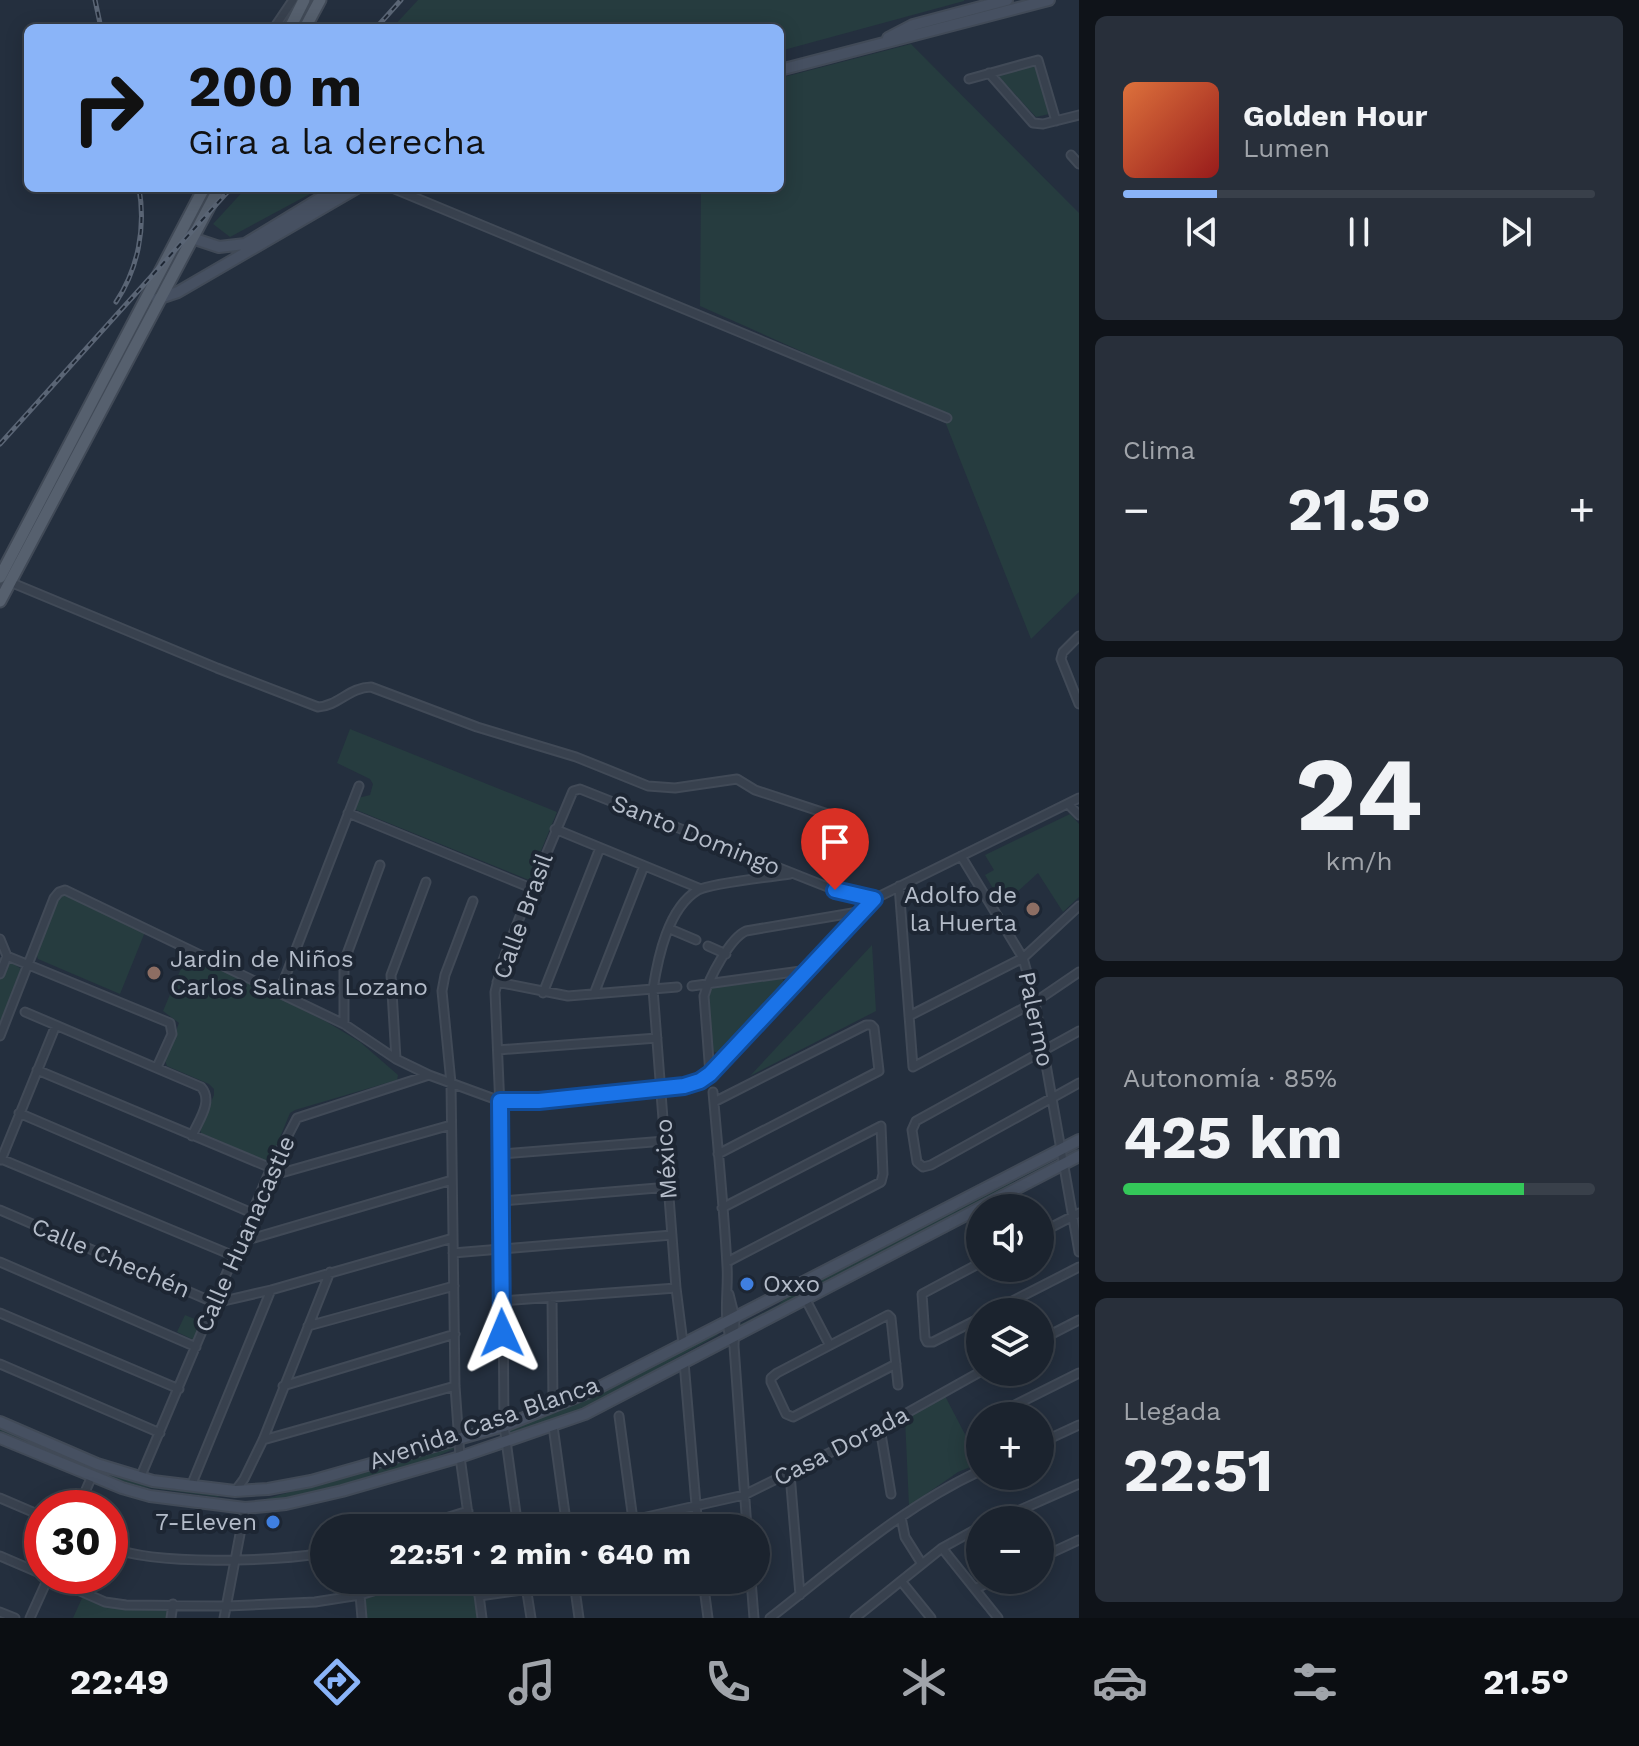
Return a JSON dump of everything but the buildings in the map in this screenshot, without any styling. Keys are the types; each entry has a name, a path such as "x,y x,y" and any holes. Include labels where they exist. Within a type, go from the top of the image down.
{"main road":[{"path":"292,24 304,0"},
{"path":"307,24 320,0"},
{"path":"0,601 5,579 202,192"},
{"path":"5,579 217,192"}],"street":[{"path":"277,24 293,0"},
{"path":"880,43 913,25 1007,0"},
{"path":"784,69 1049,0"},
{"path":"969,79 1038,60 1056,121"},
{"path":"989,73 1024,116 1036,124 1079,115"},
{"path":"1071,155 1079,164"},
{"path":"204,192 208,209"},
{"path":"147,298 160,299 178,292 331,192"},
{"path":"180,234 219,247 246,248 350,192"},
{"path":"402,192 947,418"},
{"path":"5,579 318,707 329,706 361,688 371,687 477,727 576,757 648,786 675,788 737,779 755,790 831,815"},
{"path":"1079,636 1061,656 1079,704"},
{"path":"279,993 359,786"},
{"name":"Calle Brasil","path":"516,1514 504,1426 497,982 531,888 575,789"},
{"name":"Santo Domingo","path":"575,789 835,890 874,899"},
{"path":"0,1036 54,898 59,892 68,891 344,1024 396,1059 429,1075 500,1101 539,1101 692,1084 710,1074 874,899 1079,798"},
{"path":"1068,804 1079,815"},
{"path":"348,813 531,888"},
{"path":"555,829 701,889 792,873"},
{"path":"543,993 600,848"},
{"name":"Palermo","path":"961,856 1023,958 1035,1002 1060,1151 1075,1215 1079,1252"},
{"path":"344,1024 344,962 380,865"},
{"path":"594,994 644,866"},
{"path":"396,1059 391,975 426,882"},
{"path":"899,886 913,1067 1035,1002 1079,972"},
{"name":"México","path":"683,1343 653,989 660,954 681,906 701,889"},
{"path":"468,1514 455,1386 451,1083 442,982 473,901"},
{"path":"909,1016 1023,958 1079,906"},
{"path":"710,1074 704,1013 707,984 736,937 746,931 864,911"},
{"path":"670,929 696,940"},
{"path":"0,939 7,956 0,974"},
{"path":"708,946 726,954"},
{"path":"7,956 170,1023 172,1034 157,1067"},
{"path":"692,986 808,970"},
{"path":"497,982 568,996 677,987"},
{"path":"25,1012 198,1085 206,1092 206,1105 192,1136"},
{"path":"56,1025 1,1160 234,1256"},
{"path":"714,1102 871,1025 879,1071 718,1154"},
{"path":"1079,1031 914,1123 912,1130 919,1166 931,1165 1079,1083"},
{"path":"498,1050 657,1038"},
{"path":"37,1070 271,1168"},
{"name":"Calle Huanacastle","path":"140,1478 267,1177 300,1115 429,1075"},
{"path":"713,1092 746,1514"},
{"path":"19,1113 252,1213"},
{"path":"267,1177 451,1125"},
{"path":"722,1208 881,1126 883,1180 727,1262"},
{"name":"Avenida Casa Blanca","path":"0,1422 140,1478 235,1491 268,1489 326,1477 504,1426 594,1390 1079,1140"},
{"path":"502,1154 665,1141"},
{"name":"Avenida Casa Blanca","path":"0,1438 122,1488 150,1496 245,1508 307,1500 460,1457 597,1408 1079,1156"},
{"path":"240,1242 452,1180"},
{"path":"502,1201 669,1187"},
{"name":"Calle Chechén","path":"0,1210 215,1303 453,1238"},
{"path":"1054,1226 1075,1215"},
{"path":"453,1253 672,1235"},
{"path":"0,1262 196,1347"},
{"path":"1018,1298 1079,1267"},
{"path":"966,1270 922,1294 927,1342 966,1325"},
{"path":"215,1504 235,1491 244,1479 263,1440 330,1272"},
{"path":"308,1326 454,1286"},
{"path":"502,1301 676,1288"},
{"path":"191,1486 271,1290"},
{"path":"552,1297 553,1407"},
{"path":"806,1300 829,1344"},
{"path":"0,1313 179,1389"},
{"path":"896,1364 789,1417 772,1386 771,1378 829,1344 890,1316 896,1364 898,1385"},
{"path":"1054,1333 1079,1320"},
{"path":"283,1386 455,1334"},
{"path":"684,1362 697,1514"},
{"path":"0,1364 160,1433"},
{"path":"1021,1402 1079,1373"},
{"name":"Casa Dorada","path":"660,1514 744,1495 880,1428 966,1380"},
{"path":"263,1440 455,1386"},
{"path":"619,1416 632,1514"},
{"path":"1054,1437 1079,1425"},
{"path":"553,1426 566,1514"},
{"path":"880,1428 891,1494"},
{"path":"122,1488 122,1480 127,1474"},
{"path":"790,1474 800,1595"},
{"path":"86,1490 92,1476"},
{"path":"770,1618 901,1517 966,1478"},
{"path":"1029,1506 1079,1484"},
{"path":"224,1618 245,1508 268,1489"},
{"path":"235,1491 245,1508"},
{"path":"0,1498 24,1508"},
{"path":"458,1514 468,1511"},
{"path":"901,1517 905,1537 922,1564"},
{"path":"861,1616 942,1548 966,1535"},
{"path":"1054,1552 1079,1540"},
{"path":"942,1548 966,1578"},
{"path":"128,1555 149,1558 235,1559 310,1554"},
{"path":"0,1556 24,1566"},
{"path":"901,1581 931,1618"},
{"path":"30,1618 39,1594"},
{"path":"88,1594 109,1603 227,1606 315,1602 363,1594"},
{"path":"482,1618 479,1596 495,1594"},
{"path":"528,1594 531,1618"},
{"path":"576,1594 579,1618"},
{"path":"705,1594 708,1618"},
{"path":"752,1594 754,1618"},
{"path":"979,1594 998,1618"},
{"path":"360,1595 362,1618"},
{"path":"171,1618 173,1604"},
{"path":"0,1612 15,1618"}],"green space":[{"path":"418,0 964,0 784,50 784,24 396,24"},
{"path":"911,44 1079,213 1079,592 1031,639 942,414 700,306 701,192 784,192 784,77"},
{"path":"1034,64 1049,114 1036,117 997,75"},
{"path":"242,192 314,192 230,237 213,224"},
{"path":"350,729 557,812 529,880 354,809 358,798 370,795 373,784 370,779 337,763"},
{"path":"1070,814 1079,824 1079,897 1063,912 1038,873 1003,905 985,875 994,870 985,855"},
{"path":"68,895 145,932 120,994 38,959 36,953 59,896"},
{"path":"872,945 876,1011 750,1076"},
{"path":"188,952 327,1022 360,1042 398,1075 397,1080 290,1113 271,1159 266,1161 201,1133 214,1089 167,1066 165,1061 179,1023 163,1011"},
{"path":"10,961 21,969 0,1023 0,976"},
{"path":"781,976 784,982 718,1053 712,1051 707,993 712,987"},
{"path":"1047,1161 1049,1164 997,1194 983,1194"},
{"path":"966,1203 966,1210 740,1329 737,1326 778,1305 790,1294"},
{"path":"185,1315 202,1322 194,1340 177,1332"},
{"path":"714,1329 718,1335 597,1402 508,1434 507,1427 558,1412"},
{"path":"945,1396 966,1436 966,1469 909,1506 905,1418"},
{"path":"0,1426 104,1471 220,1493 221,1496 143,1487 98,1474 0,1431"},
{"path":"453,1445 454,1449 360,1482 311,1494 262,1500"},
{"path":"377,1594 475,1594 478,1618 366,1618 364,1601"},
{"path":"83,1596 110,1607 165,1608 166,1618 73,1618"}],"railway":[{"path":"95,0 100,24"},
{"path":"380,24 401,0"},
{"path":"116,302 130,276 138,248 141,233 140,192"},
{"path":"0,444 227,192"}],"place":[{"name":"Adolfo de la Huerta","path":"1033,909"},
{"name":"Jardin de Niños Carlos Salinas Lozano","path":"154,973"},
{"name":"Oxxo","path":"747,1284"},
{"name":"7-Eleven","path":"273,1522"}],"route":[{"path":"502,1333 500,1101 539,1101 684,1086 700,1081 874,899 835,890"}]}
